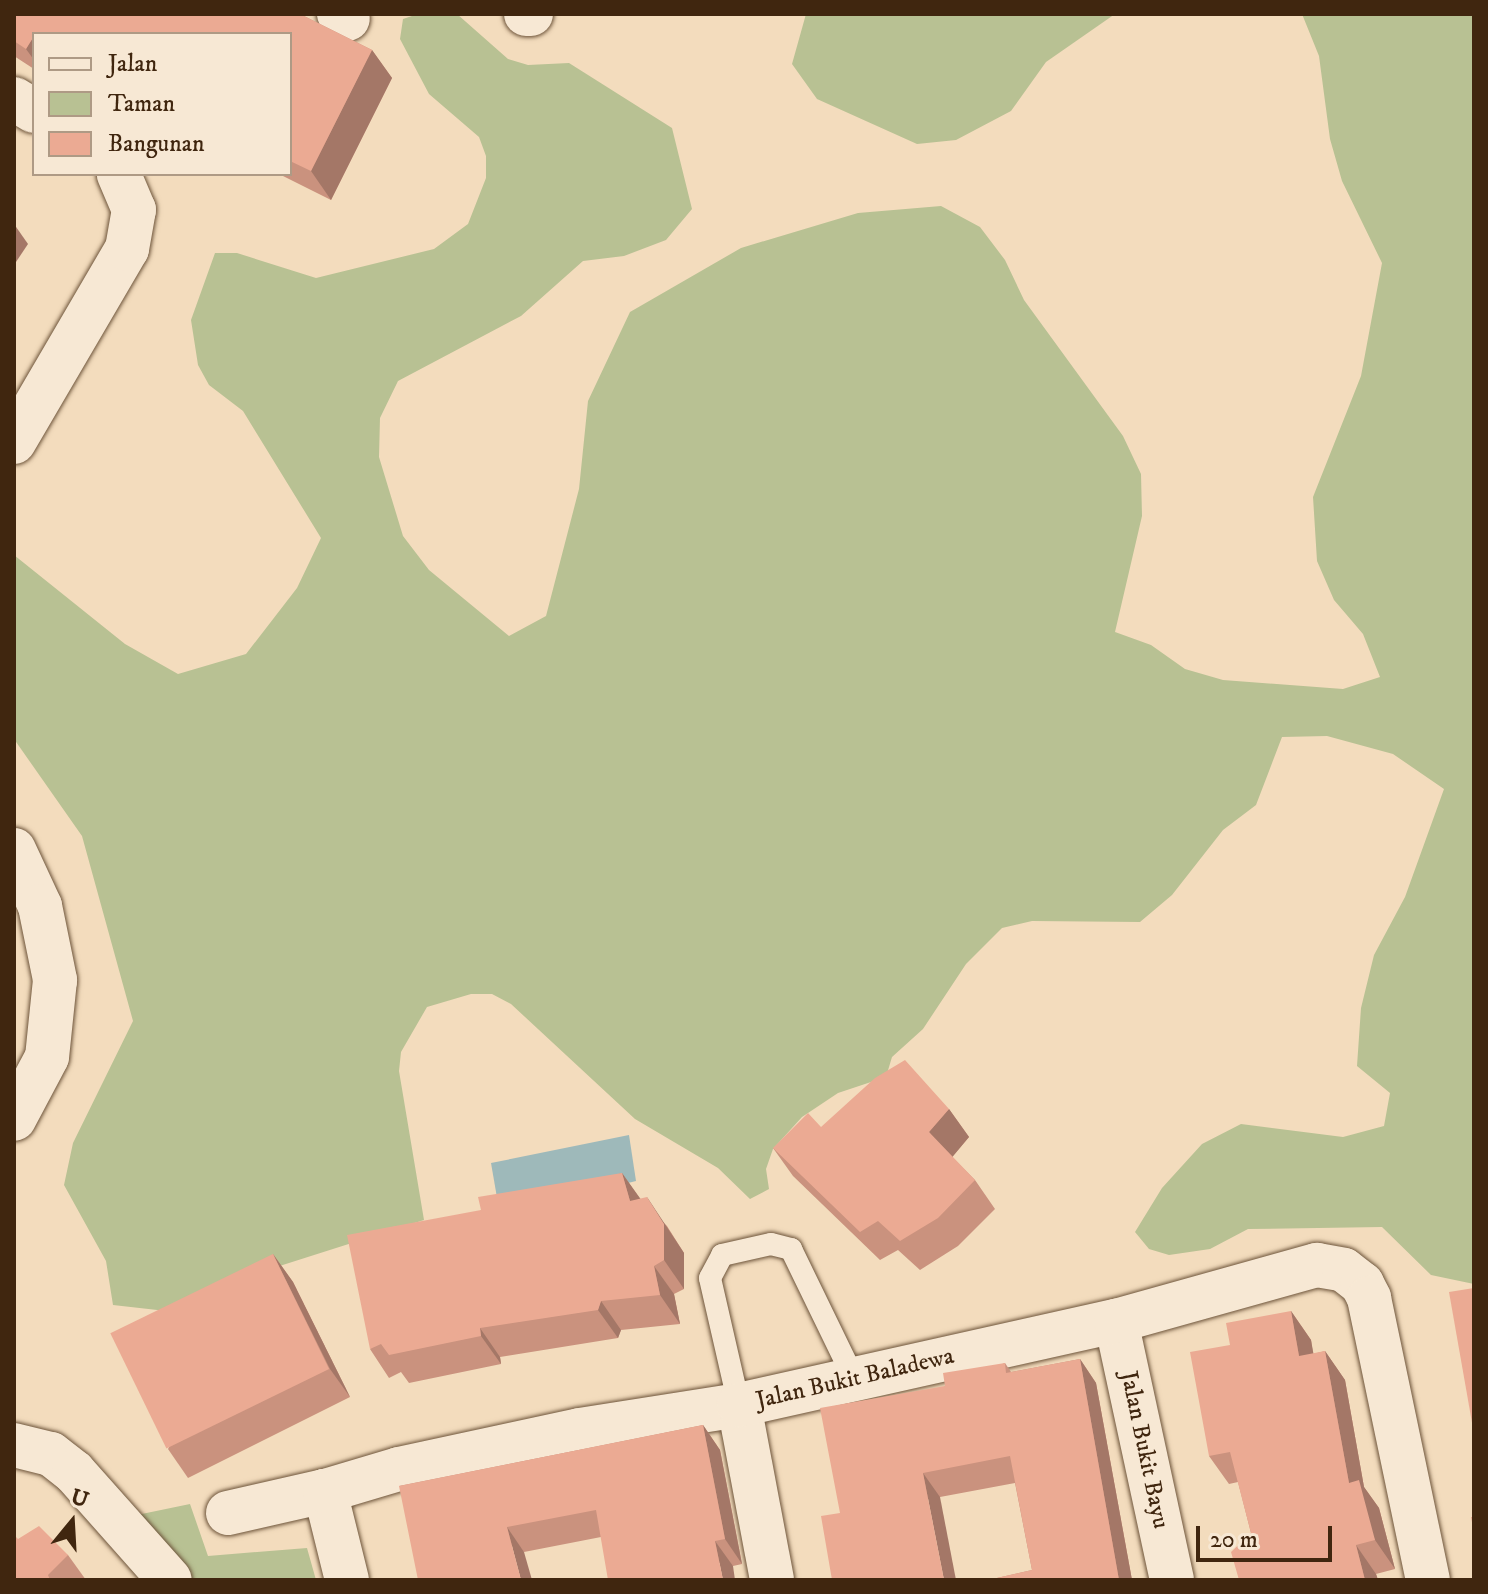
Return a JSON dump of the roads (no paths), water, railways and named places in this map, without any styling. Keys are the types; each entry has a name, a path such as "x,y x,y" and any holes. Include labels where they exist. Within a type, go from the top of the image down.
{"street":[{"path":"14,99 32,110"},
{"path":"14,442 127,249 134,210 120,176"},
{"path":"14,850 40,906 55,980 47,1057 14,1119"},
{"name":"Jalan Bukit Baladewa","path":"228,1513 325,1491 399,1469 580,1430 739,1405 1116,1321 1317,1265 1344,1270 1362,1284 1369,1298 1428,1580"},
{"name":"Jalan Bukit Bayu","path":"1116,1321 1172,1580"},
{"path":"739,1405 772,1580"},
{"path":"14,1445 51,1454 74,1472 170,1580"},
{"path":"325,1491 347,1580"}],"lane":[{"path":"739,1405 710,1278 722,1255 771,1244 791,1249 854,1379"}],"water":[{"path":"629,1135 636,1181 500,1215 491,1163"}]}
